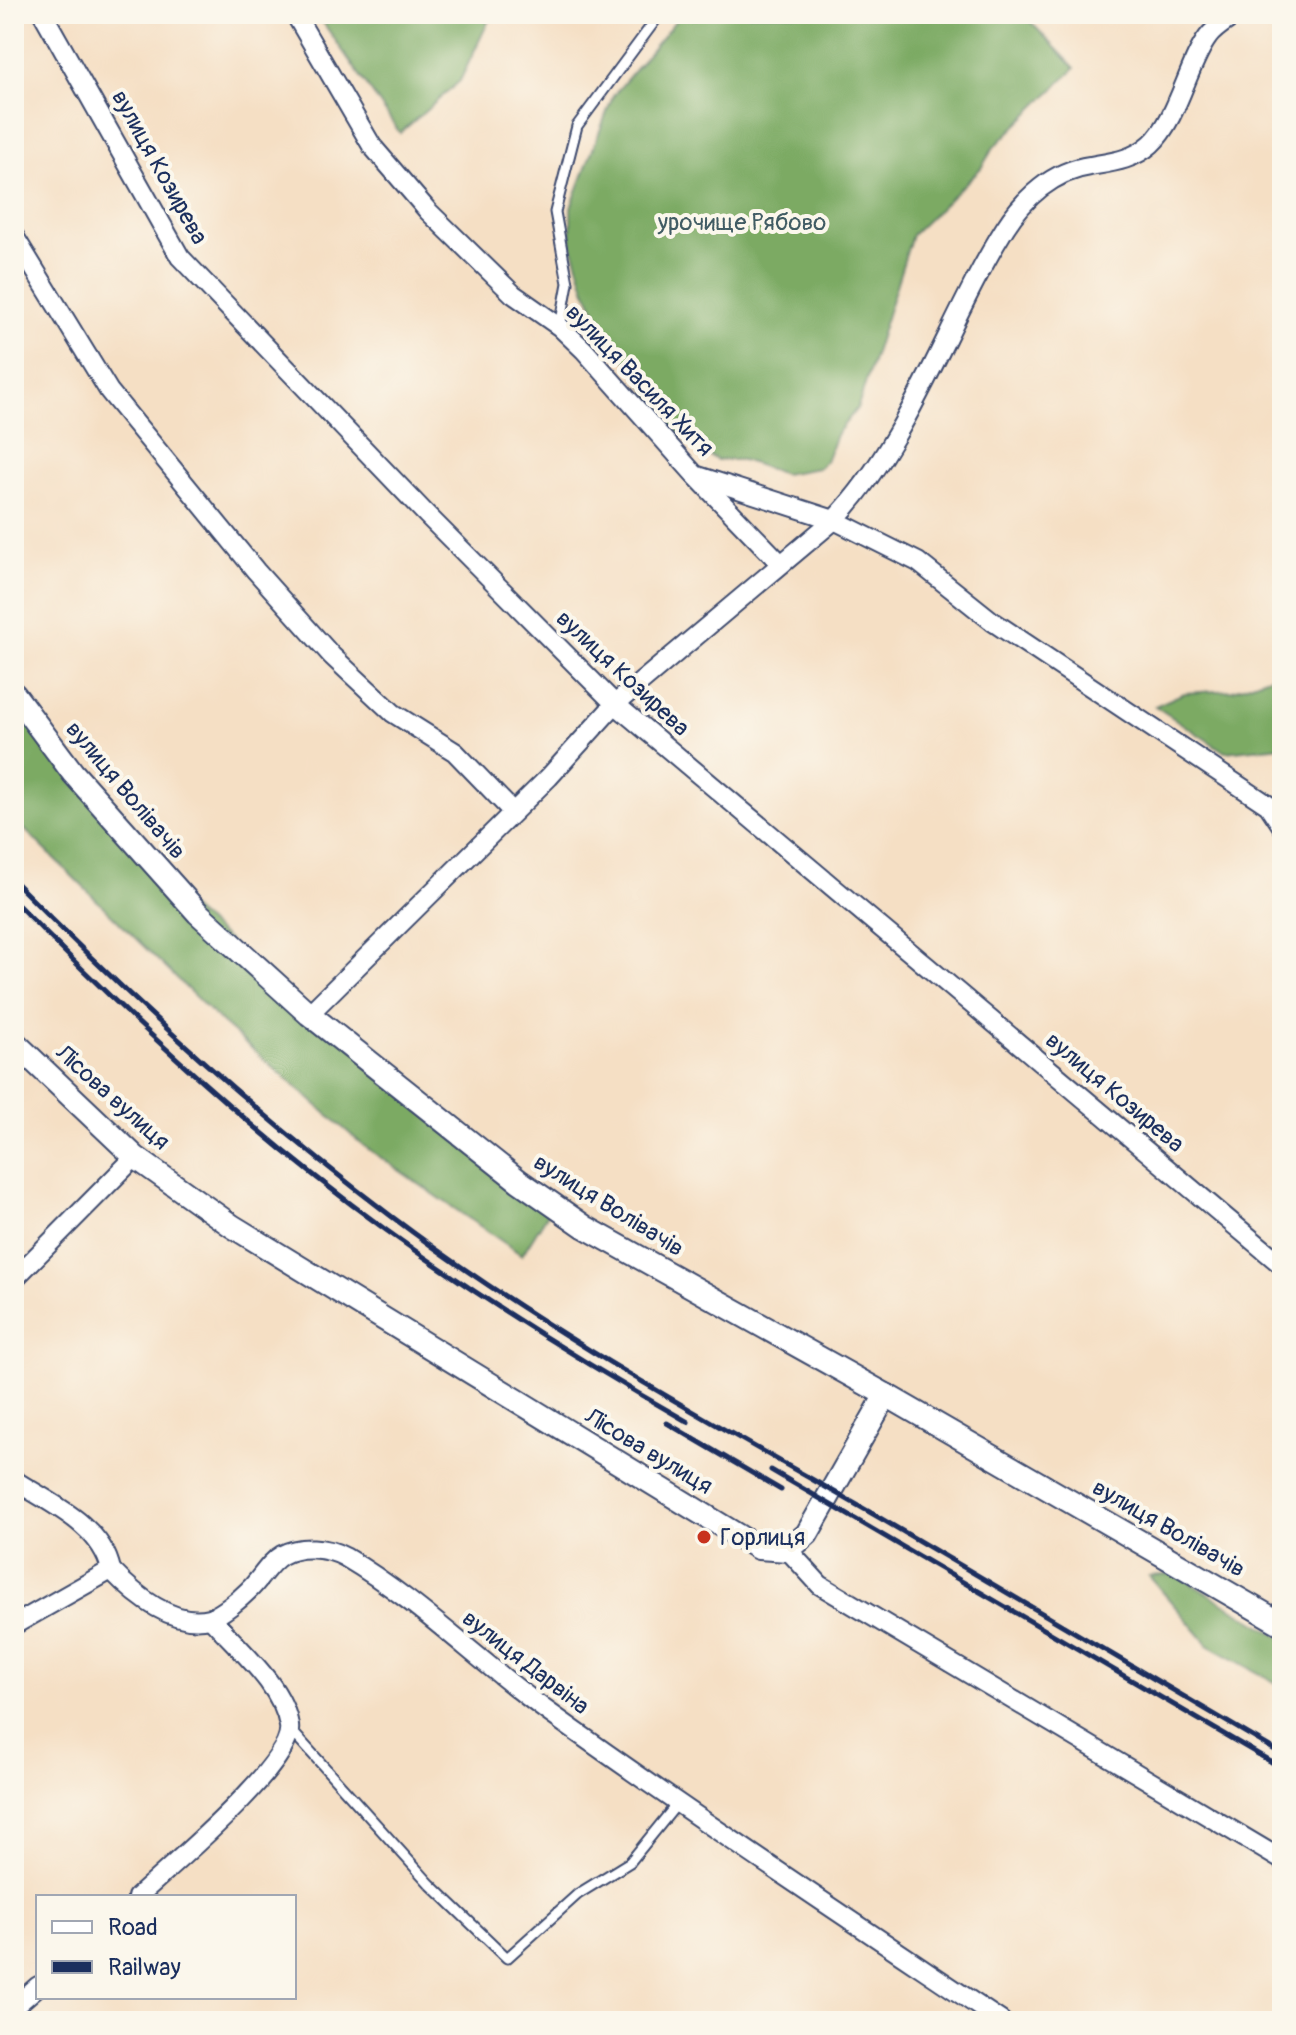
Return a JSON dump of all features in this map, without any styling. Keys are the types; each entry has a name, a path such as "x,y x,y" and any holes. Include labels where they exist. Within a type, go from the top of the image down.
{"street":[{"name":"вулиця Козирева","path":"43,14 180,257 270,354 615,704 1282,1265"},
{"name":"вулиця Василя Хитя","path":"295,14 372,146 441,224 513,294 560,327 695,475 834,520 918,562 992,621 1247,789 1268,805 1282,826"},
{"path":"309,1014 549,777 615,704 779,562 834,520 856,497 901,422 1005,228 1031,194 1055,178 1087,166 1113,164 1153,142 1187,84 1208,37 1236,14"},
{"path":"14,236 109,391 256,571 342,666 393,713 455,752 512,811"},
{"path":"695,475 779,562"},
{"name":"вулиця Волівачів","path":"14,694 73,773 198,913 309,1014 519,1181 585,1227 886,1395 1282,1624"},
{"name":"Лісова вулиця","path":"14,1042 135,1157 232,1226 758,1548 788,1550"},
{"path":"14,1279 135,1157"},
{"path":"886,1395 820,1515 798,1545 788,1550 820,1585 1282,1860"},
{"path":"14,1480 91,1532 108,1554 111,1570 128,1588 155,1607 186,1618 211,1618 280,1698 290,1729 284,1750 239,1803 139,1895"},
{"name":"вулиця Дарвіна","path":"211,1618 249,1590 280,1555 313,1547 342,1555 392,1588 522,1693 677,1804 1001,2021"},
{"path":"14,1625 111,1570"},
{"path":"14,2007 36,1988"}],"lane":[{"path":"560,327 568,283 555,212 577,126 660,14"},
{"path":"290,1729 430,1884 507,1958 578,1894 630,1862 677,1804"}],"green space":[{"path":"317,14 492,14 460,81 400,133"},
{"name":"урочище Рябово","path":"681,14 1023,14 1075,68 994,147 981,168 912,235 858,407 836,435 826,461 818,468 784,474 742,460 717,460 697,449 670,425 607,333 586,291 571,242 571,207 613,96"},
{"path":"1282,672 1282,746 1225,752 1155,706 1184,693 1233,690"},
{"path":"14,706 173,894 550,1210 522,1255 364,1146 221,1022 14,819"},
{"path":"1175,1574 1282,1638 1282,1686 1208,1645 1149,1576"}],"railway":[{"path":"14,881 104,970 244,1097 341,1177 449,1258 631,1375 1282,1754"},
{"path":"14,901 102,989 193,1073 336,1193 497,1306 688,1422"},
{"path":"667,1423 781,1490"},
{"path":"771,1470 1282,1768"}],"place":[{"name":"Горлиця","path":"704,1537"}]}
